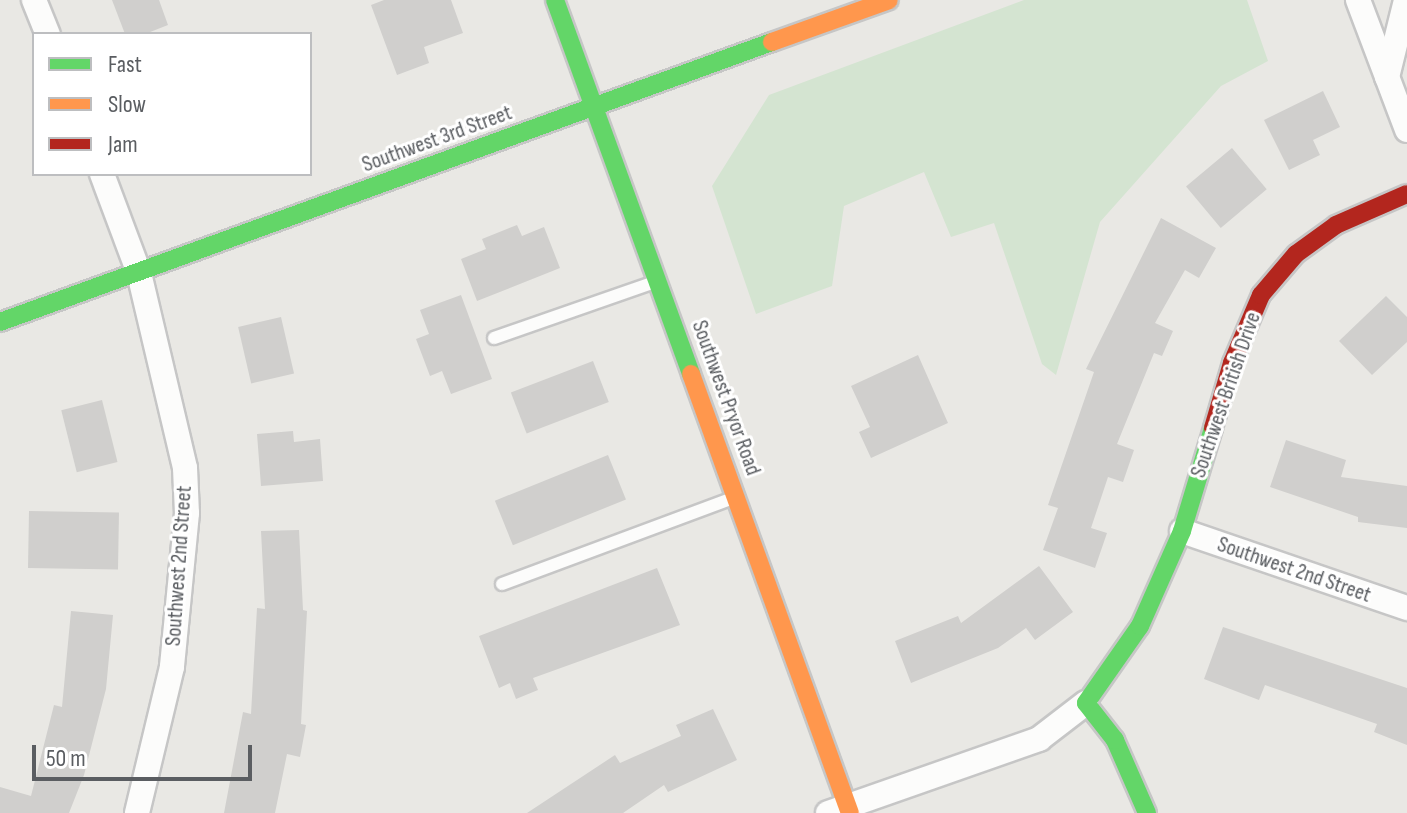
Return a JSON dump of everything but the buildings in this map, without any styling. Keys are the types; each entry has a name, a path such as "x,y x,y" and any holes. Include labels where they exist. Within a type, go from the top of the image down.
{"main road":[{"name":"Southwest Pryor Road","path":"555,0 736,497 842,811"},
{"name":"Southwest 3rd Street","path":"0,322 889,0"},
{"name":"Southwest British Drive","path":"1086,703 1140,626 1182,531 1232,363 1261,295 1296,254 1336,225 1407,194"},
{"path":"1086,703 1115,740 1147,813"}],"street":[{"path":"34,0 47,32"},
{"path":"1358,0 1407,130"},
{"path":"1387,77 1406,0"},
{"name":"Southwest 2nd Street","path":"103,176 139,273 171,400 187,513 172,667 137,813"},
{"name":"Southwest 2nd Street","path":"1182,531 1407,608"},
{"path":"842,811 1039,739 1086,703"}],"lane":[{"path":"494,338 658,281"},
{"path":"502,584 736,497"}],"green space":[{"path":"1024,0 1247,0 1268,61 1221,86 1100,222 1056,375 1042,364 994,223 951,237 924,172 844,206 832,286 756,314 712,186 769,95"}],"traffic: fast":[{"path":"555,0 691,374"},
{"path":"0,322 772,42"},
{"path":"1147,813 1115,740 1086,703 1140,626 1182,531 1213,428"}],"traffic: slow":[{"path":"772,42 889,0"},
{"path":"691,374 850,813"}],"traffic: jam":[{"path":"1213,428 1232,363 1261,295 1296,254 1336,225 1407,194"}]}
